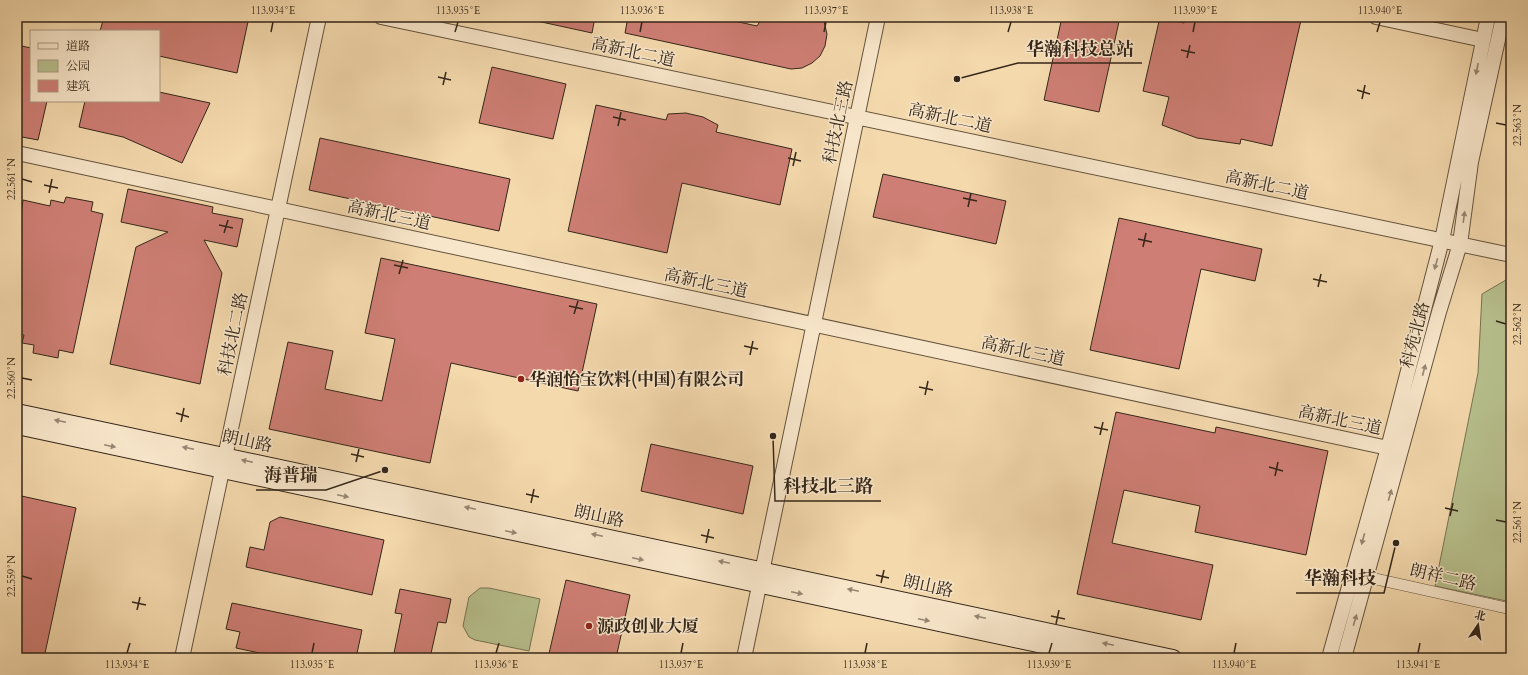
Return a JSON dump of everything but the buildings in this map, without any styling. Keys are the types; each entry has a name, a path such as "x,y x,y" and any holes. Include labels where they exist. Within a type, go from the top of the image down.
{"main road":[{"name":"朗山路","path":"17,412 224,463 761,578 1103,658"},
{"name":"朗山路","path":"17,426 224,463"},
{"name":"朗山路","path":"761,578 1173,658"}],"street":[{"name":"科技北二路","path":"182,658 319,17"},
{"name":"高新北二道","path":"381,17 1511,255"},
{"name":"科技北三路","path":"744,658 878,17"},
{"path":"1376,17 1483,40"},
{"name":"科苑北路","path":"1329,658 1388,448 1442,240 1488,17"},
{"name":"科苑北路","path":"1344,658 1439,312 1460,244 1471,162 1503,17"},
{"name":"高新北三道","path":"17,153 1388,448"},
{"name":"朗祥二路","path":"1367,577 1511,609"}],"green space":[{"path":"1511,277 1511,602 1435,586 1478,373 1482,294"},
{"path":"480,588 489,588 540,599 529,651 475,640 469,637 463,626 469,597"}],"place":[{"name":"华瀚科技总站","path":"957,79"},
{"name":"华润怡宝饮料(中国)有限公司","path":"521,379"},
{"name":"科技北三路","path":"773,436"},
{"name":"海普瑞","path":"385,470"},
{"name":"华瀚科技","path":"1396,543"},
{"name":"源政创业大厦","path":"589,626"}]}
